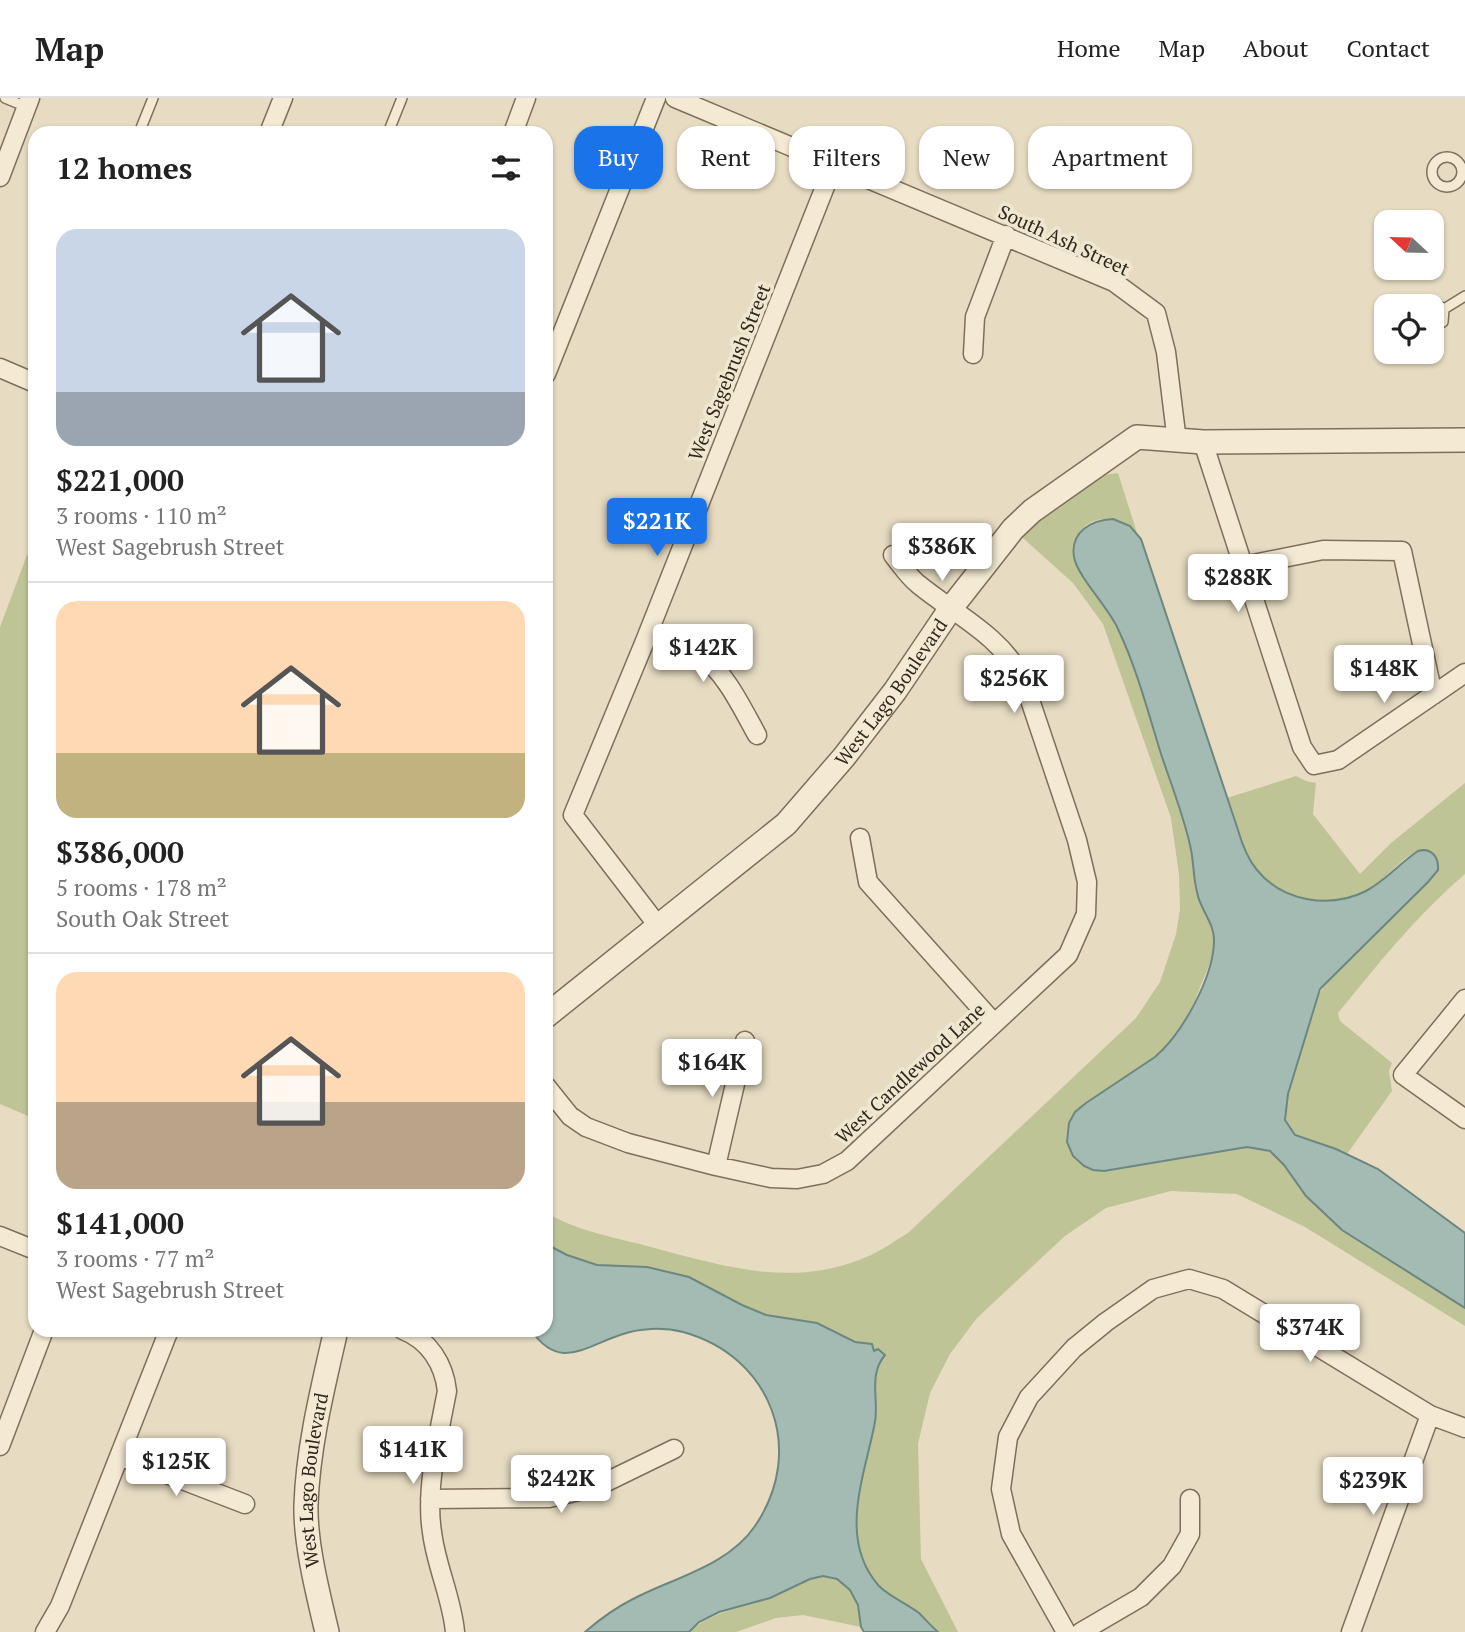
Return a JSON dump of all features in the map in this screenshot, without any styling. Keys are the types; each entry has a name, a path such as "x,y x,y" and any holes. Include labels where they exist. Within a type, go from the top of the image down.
{"street":[{"path":"273,126 283,98"},
{"path":"516,126 526,98"},
{"path":"553,356 656,98"},
{"name":"South Ash Street","path":"675,98 789,145"},
{"path":"0,177 29,102"},
{"name":"West Sagebrush Street","path":"659,927 573,815 824,189"},
{"name":"South Ash Street","path":"895,189 1114,282 1156,313 1166,352 1177,442"},
{"path":"973,354 975,317 1006,235"},
{"path":"0,369 28,380"},
{"name":"West Lago Boulevard","path":"553,1010 786,824 870,724 951,608 1013,529 1065,487 1137,437 1177,442 1465,440"},
{"path":"1203,442 1302,747 1314,765 1338,760 1465,673"},
{"path":"1243,566 1323,550 1402,551 1433,695"},
{"path":"893,555 916,583 951,608"},
{"name":"West Candlewood Lane","path":"553,1095 570,1116 586,1127 628,1143 771,1178 797,1179 823,1174 847,1161 1068,955 1086,914 1087,881 1077,840 1023,679 1014,662 1002,649 977,626 951,608"},
{"path":"649,631 679,643 713,666 740,704 757,735"},
{"path":"860,838 868,883 994,1023"},
{"path":"1465,999 1403,1075 1465,1119"},
{"path":"716,1166 746,1041"},
{"path":"0,1236 28,1247"},
{"path":"1066,1632 1011,1534 1001,1489 1008,1437 1029,1397 1074,1348 1153,1289 1189,1279 1223,1289 1430,1415 1465,1428"},
{"path":"0,1446 41,1337"},
{"path":"45,1632 60,1606 166,1337"},
{"name":"West Lago Boulevard","path":"327,1632 314,1578 306,1506 315,1427 334,1337"},
{"path":"415,1337 436,1356 445,1376 447,1391 430,1499 431,1530 455,1632"},
{"path":"1352,1632 1430,1415"},
{"path":"430,1499 549,1498 596,1487 674,1449"},
{"path":"120,1456 246,1504"},
{"path":"1081,1632 1141,1597 1172,1566 1190,1534 1189,1499"}],"lane":[{"path":"5,98 29,102"},
{"path":"142,126 153,98"},
{"path":"391,126 402,98"},
{"path":"1444,309 1465,296"}],"green space":[{"path":"1118,473 1137,533 1113,520 1096,520 1081,530 1076,539 1076,560 1087,582 1115,622 1135,670 1185,824 1197,895 1214,938 1211,960 1193,1005 1175,1037 1145,1065 1086,1103 1118,1169 1247,1147 1269,1151 1284,1165 1306,1196 1342,1230 1465,1308 1465,1326 1305,1227 1237,1194 1171,1191 1106,1208 1065,1236 977,1318 950,1354 930,1393 918,1444 921,1559 958,1632 938,1632 917,1612 879,1586 866,1568 859,1548 858,1507 875,1422 876,1371 884,1355 874,1351 872,1344 855,1342 817,1323 766,1315 689,1277 647,1267 597,1265 567,1255 553,1248 553,1216 595,1233 731,1267 787,1273 843,1265 876,1253 908,1233 1136,1018 1160,982 1176,934 1180,909 1179,875 1171,818 1103,624 1073,583 1013,529 1075,479"},
{"path":"28,555 28,1116 0,1104 0,627"},
{"path":"1296,776 1316,783 1313,814 1360,874 1391,843 1465,783 1465,874 1414,923 1338,1013 1340,1021 1392,1063 1389,1071 1392,1091 1347,1154 1294,1135 1285,1120 1288,1094 1315,1001 1326,983 1438,870 1424,849 1410,856 1372,887 1357,895 1324,901 1308,899 1276,887 1263,876 1248,856 1227,798"},
{"path":"823,1576 842,1583 853,1593 861,1627 803,1615 776,1618 736,1632 689,1632 707,1619 768,1599"}],"water":[{"path":"1113,519 1130,526 1141,539 1241,840 1257,870 1280,889 1293,895 1323,901 1352,897 1366,891 1418,851 1431,852 1436,858 1438,870 1428,882 1320,989 1288,1094 1285,1120 1295,1135 1336,1149 1378,1169 1465,1233 1465,1308 1342,1230 1306,1196 1284,1165 1270,1151 1247,1147 1104,1171 1084,1166 1073,1156 1067,1142 1069,1123 1075,1112 1155,1057 1165,1047 1185,1020 1202,988 1214,942 1212,929 1199,899 1184,822 1131,660 1114,621 1076,565 1074,557 1075,541 1084,529 1097,522"},
{"path":"553,1248 597,1265 647,1267 689,1277 766,1315 817,1323 855,1342 872,1344 874,1351 878,1349 885,1355 875,1379 875,1422 858,1506 859,1548 866,1568 879,1586 919,1613 938,1632 864,1632 858,1605 850,1590 837,1579 823,1576 810,1579 770,1598 719,1612 699,1622 689,1632 585,1632 620,1606 699,1570 744,1540 755,1526 770,1497 778,1467 778,1438 772,1409 758,1384 739,1362 713,1344 683,1332 659,1329 627,1333 572,1352 552,1350 537,1337 553,1337"}]}
